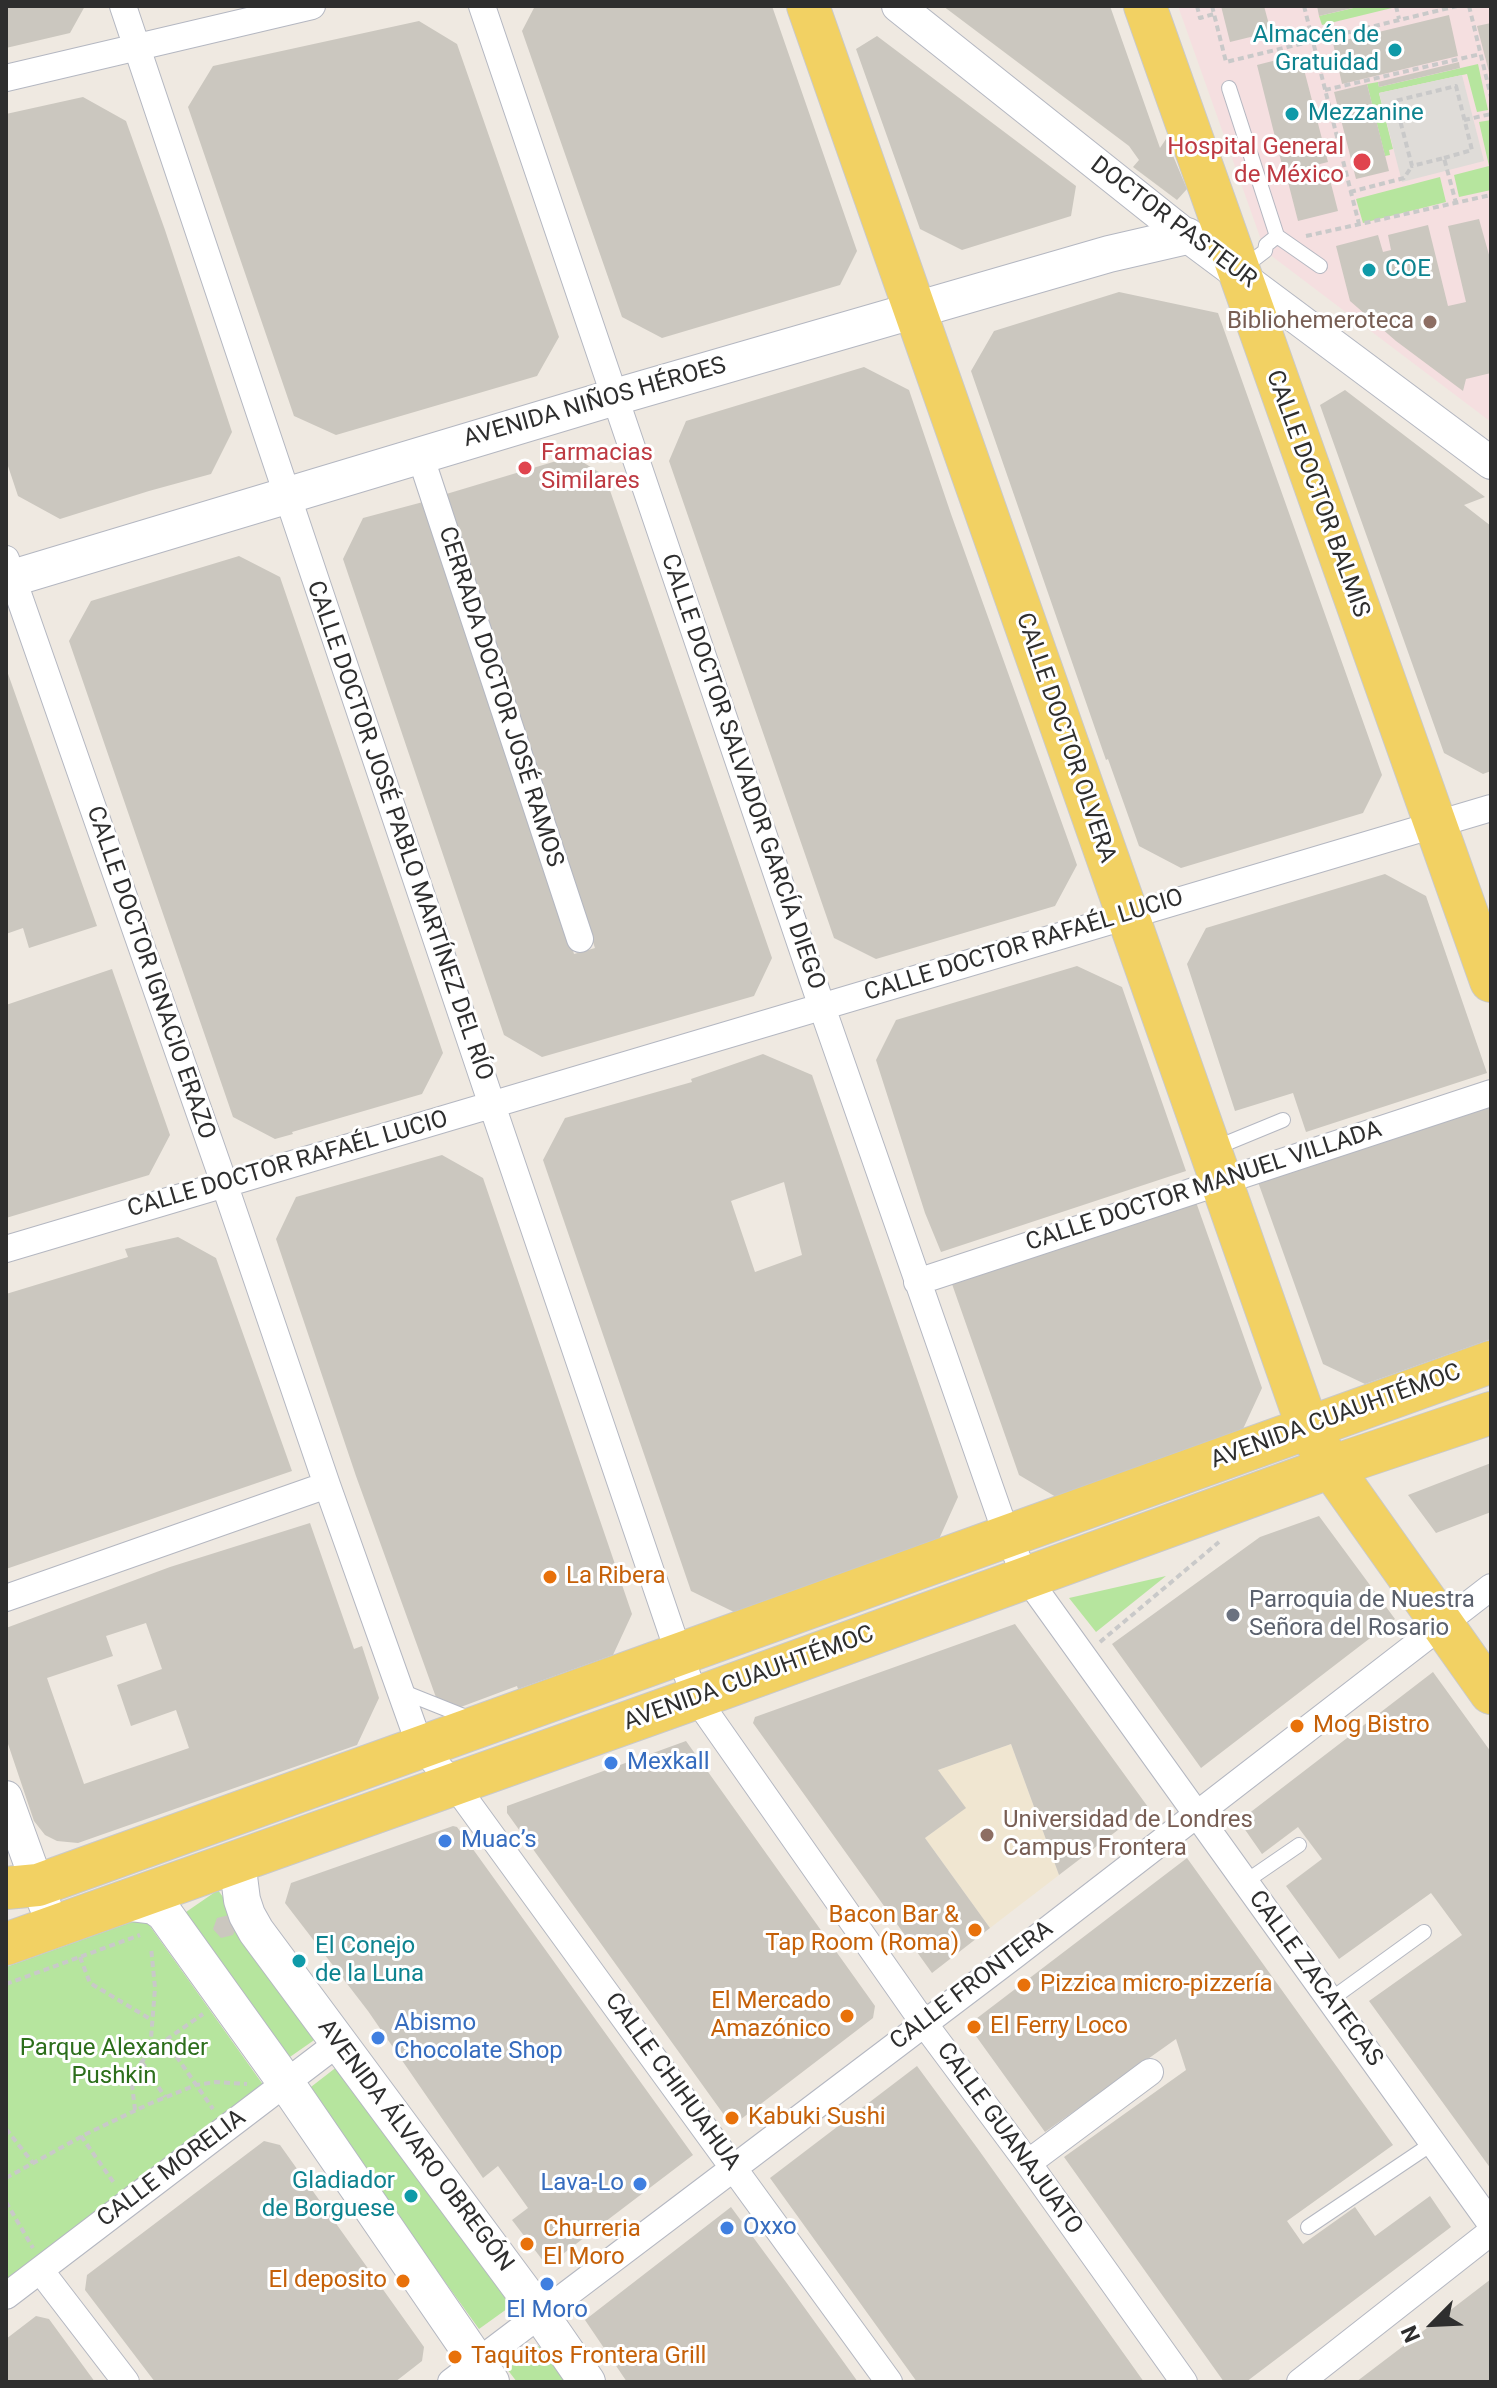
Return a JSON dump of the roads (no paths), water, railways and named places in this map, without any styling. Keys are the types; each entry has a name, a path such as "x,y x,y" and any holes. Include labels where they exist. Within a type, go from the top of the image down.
{"main road":[{"name":"CALLE DOCTOR OLVERA","path":"808,6 1216,1165 1318,1445 1491,1693"},
{"name":"CALLE DOCTOR BALMIS","path":"1145,6 1491,981"},
{"name":"AVENIDA NIÑOS HÉROES","path":"8,573 286,495 1109,254 1187,236"},
{"name":"AVENIDA CUAUHTÉMOC","path":"6,1944 40,1908 434,1762 1318,1445 1491,1362"},
{"name":"AVENIDA CUAUHTÉMOC","path":"1318,1445 1491,1413"},
{"name":"AVENIDA CUAUHTÉMOC","path":"40,1908 136,1916 237,1861 434,1762 483,1724 686,1672"},
{"name":"AVENIDA ÁLVARO OBREGÓN","path":"237,1861 239,1888 247,1915 587,2382"},
{"path":"136,1916 154,1906 164,1913 272,2083 473,2375"}],"street":[{"name":"CALLE DOCTOR JOSÉ PABLO MARTÍNEZ DEL RÍO","path":"123,6 686,1672"},
{"path":"6,78 312,6"},
{"name":"CALLE DOCTOR SALVADOR GARCÍA DIEGO","path":"482,6 822,1007 1016,1554"},
{"name":"DOCTOR PASTEUR","path":"898,6 1187,236 1491,463"},
{"path":"1187,236 1210,193"},
{"name":"CERRADA DOCTOR JOSÉ RAMOS","path":"420,455 580,939"},
{"name":"CALLE DOCTOR IGNACIO ERAZO","path":"8,573 400,1691 434,1762"},
{"name":"CALLE DOCTOR RAFAÉL LUCIO","path":"6,1249 1491,808"},
{"name":"CALLE DOCTOR MANUEL VILLADA","path":"917,1282 1216,1165 1491,1093"},
{"path":"6,1598 327,1485"},
{"name":"CALLE ZACATECAS","path":"1016,1554 1083,1657 1491,2224"},
{"name":"CALLE FRONTERA","path":"473,2375 540,2314 1491,1587"},
{"name":"CALLE GUANAJUATO","path":"686,1672 923,2022 1184,2382"},
{"name":"CALLE CHIHUAHUA","path":"434,1762 889,2382"},
{"path":"6,1797 40,1908"},
{"name":"CALLE MORELIA","path":"6,2296 32,2263 272,2083 338,2043"},
{"path":"1028,2163 1150,2072"},
{"path":"1300,2382 1491,2232"},
{"path":"32,2263 126,2382"}],"lane":[{"path":"1229,88 1281,238 1320,266"},
{"path":"1238,272 1265,251 1266,245 1281,238"},
{"path":"1216,1165 1283,1120"},
{"path":"400,1691 483,1724"},
{"path":"1245,1882 1299,1845"},
{"path":"1330,2000 1424,1932"},
{"path":"1308,2227 1433,2143"}],"place":[{"name":"Almacén de Gratuidad","path":"1395,50"},
{"name":"Mezzanine","path":"1292,114"},
{"name":"Hospital General de México","path":"1362,162"},
{"name":"COE","path":"1369,270"},
{"name":"Bibliohemeroteca","path":"1430,322"},
{"name":"Farmacias Similares","path":"525,468"},
{"name":"La Ribera","path":"550,1577"},
{"name":"Parroquia de Nuestra Señora del Rosario","path":"1233,1615"},
{"name":"Mog Bistro","path":"1297,1726"},
{"name":"Mexkall","path":"611,1763"},
{"name":"Universidad de Londres Campus Frontera","path":"987,1835"},
{"name":"Muac’s","path":"445,1841"},
{"name":"Bacon Bar & Tap Room (Roma)","path":"975,1930"},
{"name":"El Conejo de la Luna","path":"299,1961"},
{"name":"Pizzica micro-pizzería","path":"1024,1985"},
{"name":"El Mercado Amazónico","path":"847,2016"},
{"name":"El Ferry Loco","path":"974,2027"},
{"name":"Abismo Chocolate Shop","path":"378,2038"},
{"name":"Kabuki Sushi","path":"732,2118"},
{"name":"Lava-Lo","path":"640,2184"},
{"name":"Gladiador de Borguese","path":"411,2196"},
{"name":"Oxxo","path":"727,2228"},
{"name":"Churreria El Moro","path":"527,2244"},
{"name":"El deposito","path":"403,2281"},
{"name":"El Moro","path":"547,2284"},
{"name":"Taquitos Frontera Grill","path":"455,2357"}],"park label":[{"name":"Parque Alexander Pushkin","path":"114,2063"}]}
